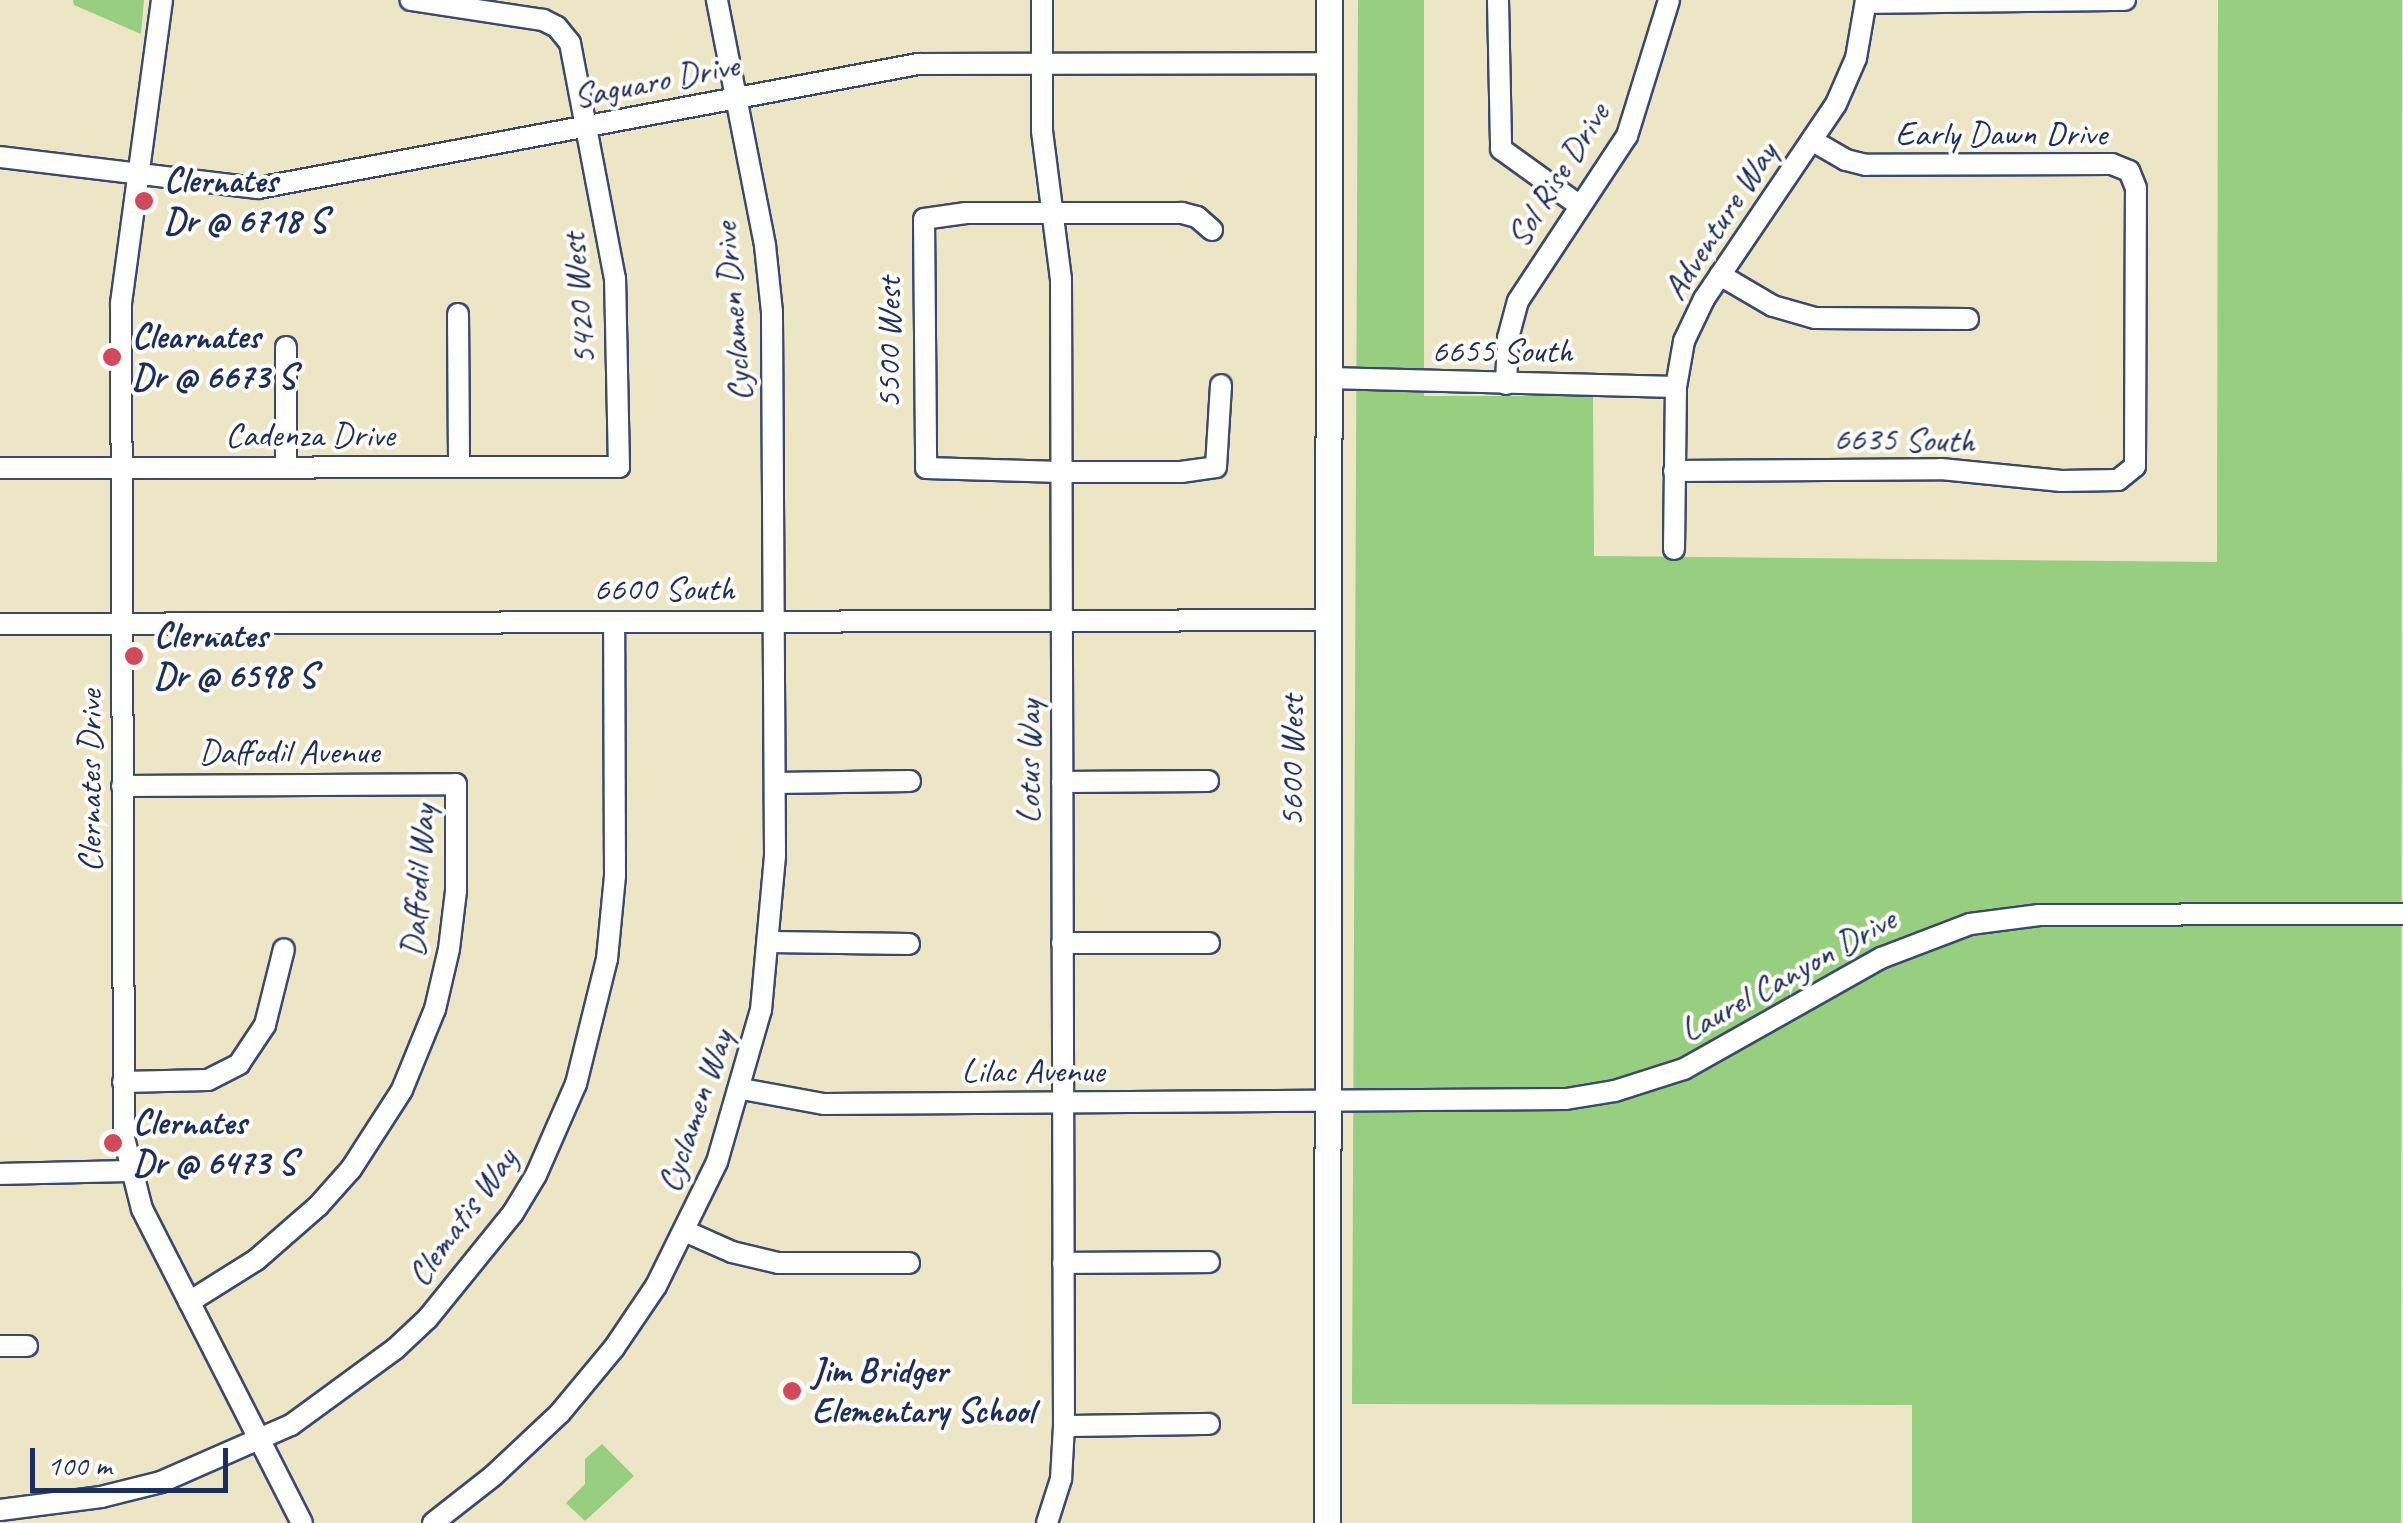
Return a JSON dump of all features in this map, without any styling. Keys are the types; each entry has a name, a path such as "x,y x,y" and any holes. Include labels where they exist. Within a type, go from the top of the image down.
{"main road":[{"name":"5600 West","path":"1327,1523 1329,0"}],"street":[{"name":"Clernates Drive","path":"162,0 121,303 123,1082 129,1170 142,1209 302,1523"},
{"name":"5420 West","path":"411,0 542,20 557,27 570,43 615,278 620,466"},
{"name":"Cyclamen Drive","path":"717,0 772,312 774,622"},
{"name":"Lotus Way","path":"1042,0 1042,131 1060,279 1062,782 1064,1426 1061,1479 1047,1523"},
{"path":"1498,0 1501,148 1580,206"},
{"name":"Sol Rise Drive","path":"1506,384 1508,338 1518,301 1632,126 1669,0"},
{"path":"1866,2 2125,0"},
{"name":"Adventure Way","path":"1674,550 1676,387 1689,327 1812,140 1850,74 1866,2"},
{"name":"Saguaro Drive","path":"0,157 258,188 918,64 1328,63"},
{"name":"Early Dawn Drive","path":"1812,140 1846,160 1866,165 2112,164 2129,171 2136,188 2136,457 2130,473"},
{"path":"1050,213 1182,213 1197,217 1212,230"},
{"name":"5500 West","path":"1050,213 924,218 926,468 1060,472"},
{"path":"1720,276 1773,306 1815,318 1968,318"},
{"path":"458,314 459,467"},
{"path":"286,346 286,467"},
{"name":"6655 South","path":"1328,378 1676,387"},
{"path":"1060,472 1180,472 1216,466 1222,385"},
{"name":"Cadenza Drive","path":"0,468 620,466"},
{"name":"6635 South","path":"1674,471 1941,470 2060,481 2118,480 2130,473"},
{"name":"6600 South","path":"0,624 1328,620"},
{"name":"Clematis Way","path":"0,1510 101,1497 161,1482 261,1442 342,1391 428,1318 512,1213 558,1129 591,1034 608,959 614,876 614,622"},
{"name":"Cyclamen Way","path":"433,1523 516,1456 580,1390 645,1303 686,1232 742,1089 761,1010 771,942 774,622"},
{"path":"775,783 910,781"},
{"path":"1062,782 1208,781"},
{"name":"Daffodil Avenue","path":"122,786 456,784"},
{"name":"Daffodil Way","path":"189,1302 256,1260 300,1224 351,1169 402,1090 435,1009 449,949 456,881 456,784"},
{"name":"Laurel Canyon Drive","path":"1326,1102 1542,1101 1640,1084 1722,1051 1902,947 1982,922 2039,915 2403,914"},
{"path":"771,942 909,944"},
{"path":"1062,944 1209,943"},
{"path":"123,1082 208,1080 239,1064 265,1025 284,948"},
{"name":"Lilac Avenue","path":"742,1089 810,1104 1326,1102"},
{"path":"0,1174 129,1170"},
{"path":"686,1232 732,1252 778,1262 909,1263"},
{"path":"1063,1262 1209,1262"},
{"path":"0,1346 27,1346"},
{"path":"1064,1426 1209,1424"}],"green space":[{"path":"73,0 144,0 141,34 74,5"},
{"path":"1358,0 1424,0 1424,396 1593,396 1594,556 2217,562 2218,0 2402,0 2401,1523 1912,1523 1912,1405 1352,1404"},
{"path":"602,1444 634,1476 585,1521 566,1503 585,1484 585,1459"}],"place":[{"name":"Clernates Dr @ 6718 S","path":"144,201"},
{"name":"Clearnates Dr @ 6673 S","path":"112,357"},
{"name":"Clernates Dr @ 6598 S","path":"134,656"},
{"name":"Clernates Dr @ 6473 S","path":"113,1143"},
{"name":"Jim Bridger Elementary School","path":"792,1391"}]}
